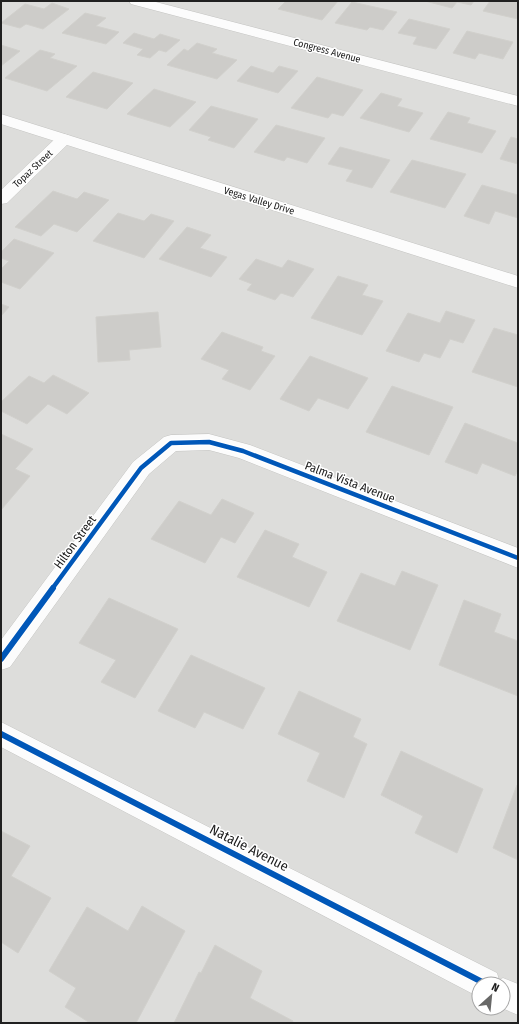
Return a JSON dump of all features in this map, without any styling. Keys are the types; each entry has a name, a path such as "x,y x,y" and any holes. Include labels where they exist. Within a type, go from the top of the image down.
{"street":[{"name":"Congress Avenue","path":"136,1 518,100"},
{"name":"Vegas Valley Drive","path":"1,119 518,282"},
{"name":"Topaz Street","path":"1,199 64,139"},
{"name":"Palma Vista Avenue","path":"172,443 209,442 243,451 518,558"},
{"name":"Hilton Street","path":"1,659 142,468 172,443"},
{"name":"Natalie Avenue","path":"1,734 471,976"}],"shaded area":[{"path":"1,1 518,1 518,1023 1,1023"}],"building":[{"path":"286,1 338,1 322,20 278,9"},
{"path":"425,1 474,1 471,5 457,2 452,8"},
{"path":"490,1 518,2 518,19 483,11"},
{"path":"352,2 397,12 383,30 370,27 367,30 335,23"},
{"path":"52,3 69,9 43,29 26,24 20,28 1,23 25,4 44,9"},
{"path":"85,13 106,18 96,26 119,32 106,44 62,33"},
{"path":"409,19 450,29 436,49 413,44 417,37 398,33"},
{"path":"467,31 513,42 503,59 479,53 475,59 453,53"},
{"path":"134,33 154,39 160,34 180,40 166,52 159,50 150,58 137,55 143,49 123,43"},
{"path":"197,43 217,49 212,53 237,60 217,79 167,65 184,49 188,51"},
{"path":"1,45 20,51 1,66"},
{"path":"40,50 55,54 50,58 77,66 47,91 5,78"},
{"path":"251,66 273,73 279,66 298,71 278,93 237,81"},
{"path":"93,72 133,83 107,109 66,97"},
{"path":"317,77 363,90 343,116 332,113 328,118 291,108"},
{"path":"154,89 196,102 170,127 127,114"},
{"path":"381,93 402,99 397,106 423,113 409,132 360,118"},
{"path":"211,106 258,119 234,148 208,140 211,137 189,130"},
{"path":"448,112 470,118 467,123 496,131 482,153 430,139"},
{"path":"276,125 325,138 307,163 287,157 284,161 254,152"},
{"path":"511,137 518,139 518,164 500,159"},
{"path":"340,147 390,160 372,188 346,181 353,170 328,164"},
{"path":"412,160 466,174 445,208 390,192"},
{"path":"482,185 518,195 518,218 495,211 489,224 464,216"},
{"path":"53,191 77,199 84,192 109,200 77,232 54,224 41,236 15,227"},
{"path":"118,213 144,221 151,214 174,221 144,258 93,241"},
{"path":"187,227 211,235 200,248 227,257 211,277 159,259"},
{"path":"14,239 54,253 20,289 1,282 1,269 9,261 1,258 1,252"},
{"path":"256,259 282,268 288,260 314,269 293,297 281,293 275,300 247,290 252,284 239,279"},
{"path":"338,276 368,285 362,295 383,301 362,335 311,318"},
{"path":"1,304 9,307 1,316"},
{"path":"446,311 475,320 463,343 450,339 440,358 424,353 419,362 386,351 408,313 440,323"},
{"path":"158,312 161,347 129,350 130,360 98,362 96,317"},
{"path":"494,328 518,335 518,387 472,372"},
{"path":"222,332 263,347 261,351 275,356 250,390 222,379 229,370 201,359"},
{"path":"310,356 368,378 348,409 318,398 309,411 280,399"},
{"path":"53,375 89,393 67,414 48,404 27,424 1,411 1,402 29,376 44,383"},
{"path":"392,386 453,407 429,455 366,432"},
{"path":"465,423 518,443 518,470 515,476 482,463 477,474 445,462"},
{"path":"1,434 33,449 15,469 30,476 1,510"},
{"path":"222,499 254,513 235,543 221,537 205,563 151,539 179,501 211,515"},
{"path":"265,530 299,544 292,557 327,572 309,607 237,577"},
{"path":"402,571 438,585 410,650 337,621 361,573 395,586"},
{"path":"109,598 178,629 135,698 101,682 116,660 79,643"},
{"path":"464,600 501,614 494,632 518,641 518,696 439,665"},
{"path":"191,655 265,688 243,729 204,712 195,728 158,711"},
{"path":"299,691 361,719 353,737 367,744 344,798 307,781 320,753 278,734"},
{"path":"401,751 483,789 457,853 415,833 423,816 381,795"},
{"path":"518,785 518,860 493,848"},
{"path":"1,831 30,846 11,876 51,898 18,953 1,942"},
{"path":"142,906 185,931 136,1023 90,1023 65,1007 76,988 49,971 87,907 128,931"},
{"path":"215,945 262,971 250,998 293,1021 292,1023 174,1023 199,972 201,973"}],"cycle path":[{"path":"1,659 141,468 171,443 209,442 243,451 518,558"},
{"path":"1,734 471,976"}]}
